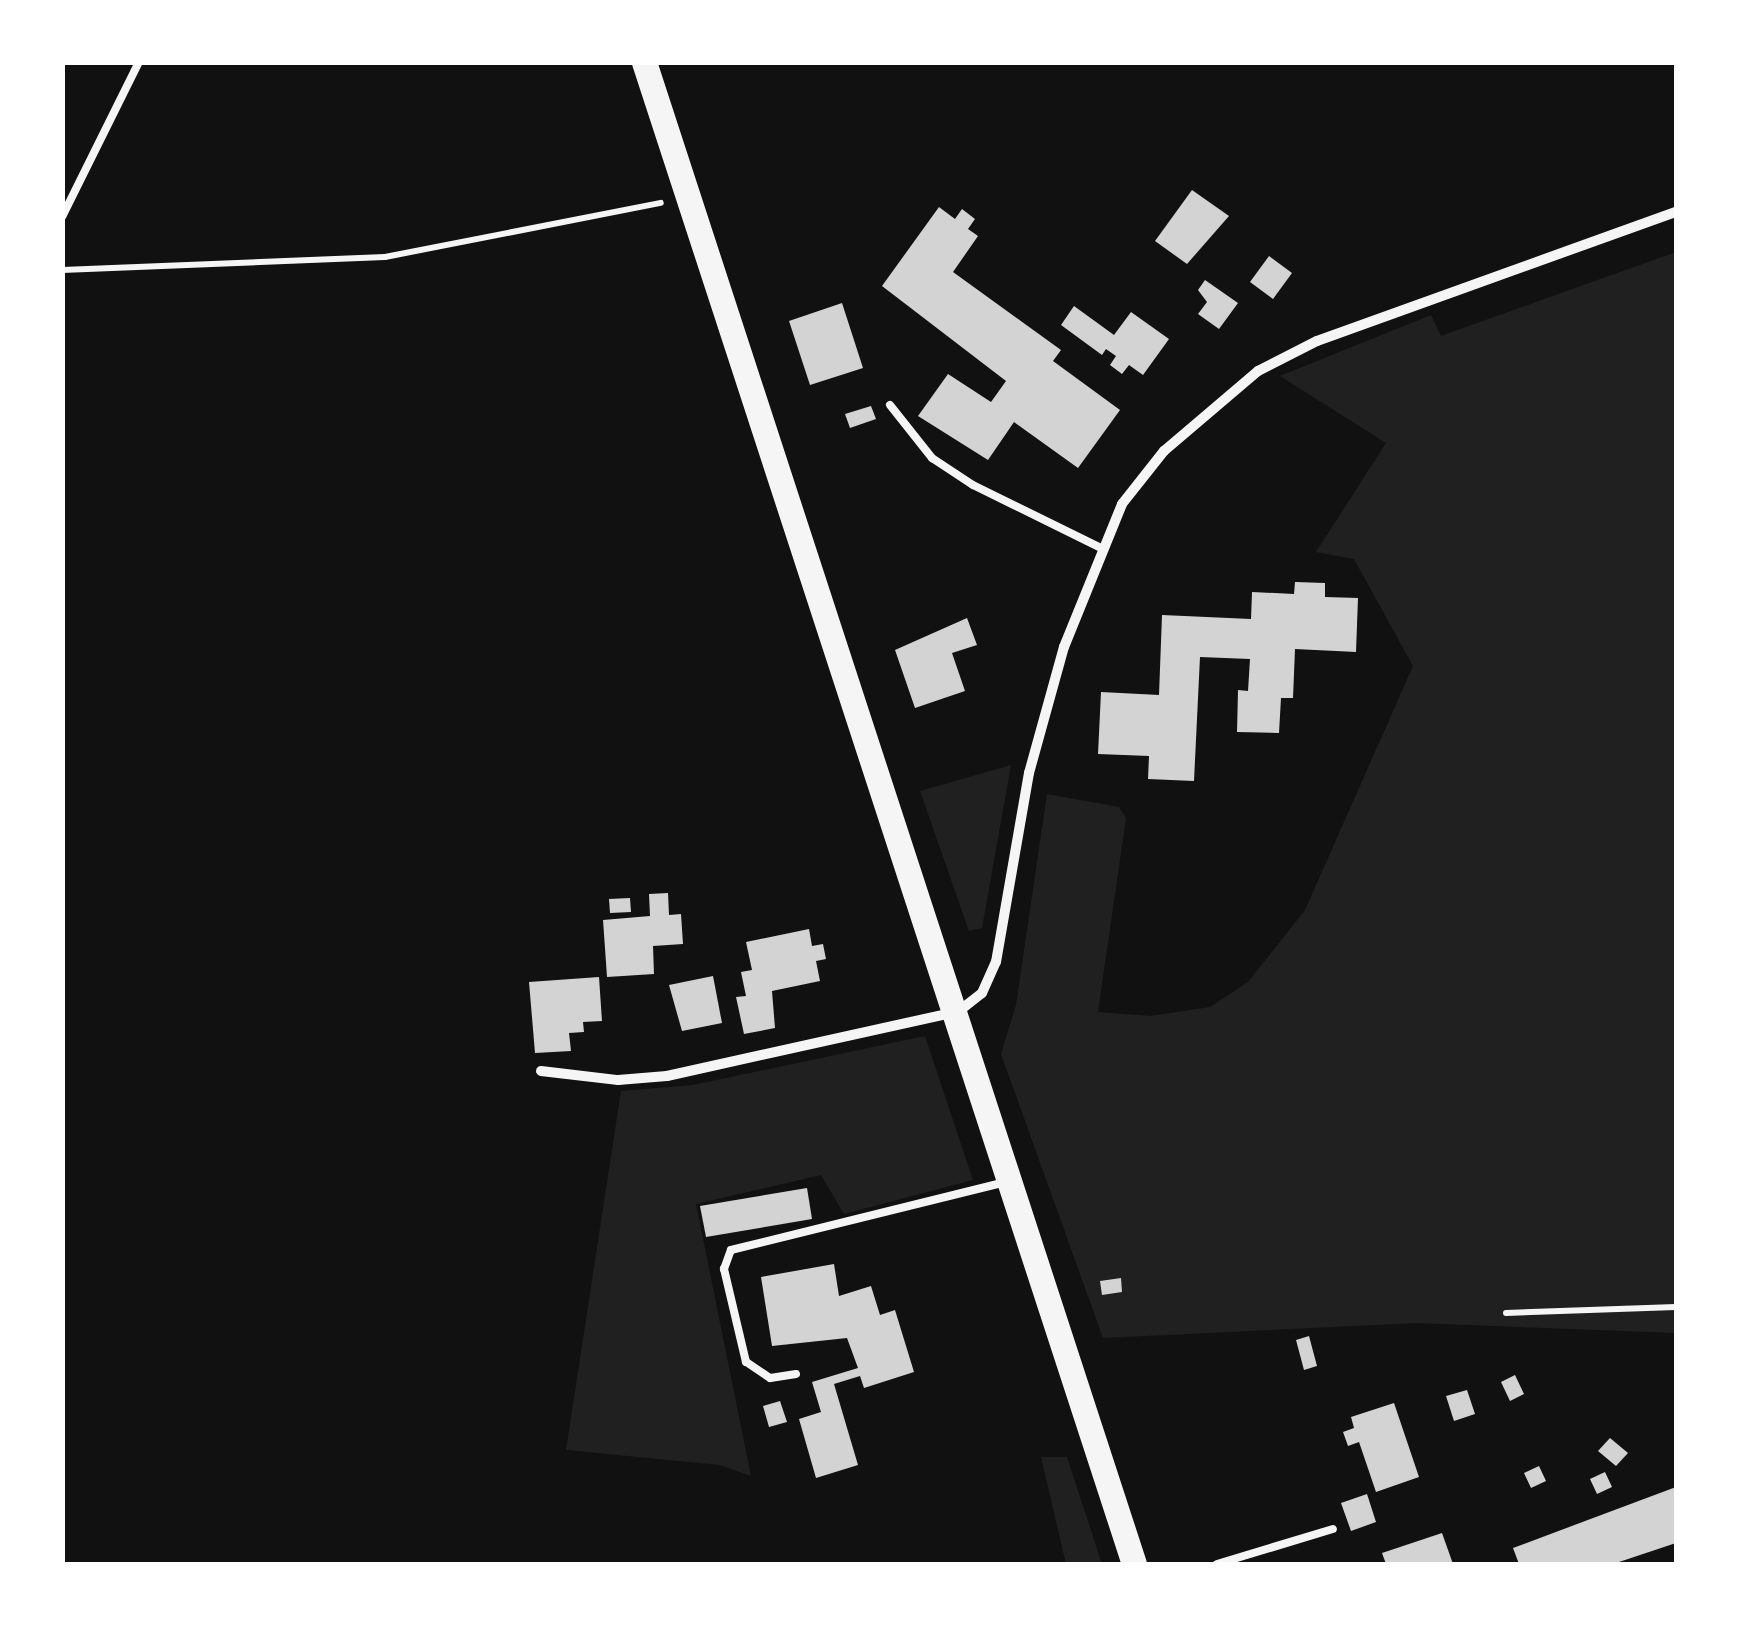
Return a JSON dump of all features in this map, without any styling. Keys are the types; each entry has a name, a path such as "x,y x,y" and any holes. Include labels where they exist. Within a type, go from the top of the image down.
{"main road":[{"path":"644,62 959,1010 1009,1180 1134,1564"}],"street":[{"path":"541,1071 618,1080 667,1076 959,1010 982,993 996,962 1029,773 1101,548 1122,504 1164,451 1258,371 1371,318 1676,212"}],"lane":[{"path":"62,217 140,62"},
{"path":"890,405 932,458 972,486 1101,548"},
{"path":"796,1374 770,1378 746,1362 724,1269 731,1250 1009,1180"},
{"path":"1218,1564 1333,1529"}],"path":[{"path":"62,270 385,257 689,197"},
{"path":"1506,1313 1676,1307"}],"shaded area":[{"path":"1676,252 1676,1333 1416,1323 1103,1338 1001,1054 1016,1005 1047,794 1119,807 1126,818 1098,1012 1151,1016 1210,1007 1248,982 1305,910 1413,666 1354,559 1316,552 1386,443 1280,376 1431,315 1441,336"},
{"path":"1011,765 982,928 969,931 920,791"},
{"path":"925,1036 973,1180 844,1214 821,1175 696,1204 751,1476 720,1465 566,1450 621,1091 693,1085"},
{"path":"1041,1457 1067,1457 1102,1564 1066,1564"}],"building":[{"path":"1192,190 1229,216 1187,264 1155,241"},
{"path":"939,207 955,219 962,209 975,219 968,229 978,236 953,272 1061,350 1053,361 1120,410 1078,468 1014,422 988,460 918,416 948,374 991,402 1006,381 882,286"},
{"path":"1269,256 1292,273 1273,299 1250,282"},
{"path":"1205,280 1238,303 1219,329 1198,314 1207,302 1198,290"},
{"path":"842,303 863,368 810,385 789,321"},
{"path":"1074,306 1114,335 1131,312 1169,339 1143,375 1129,365 1122,374 1110,365 1116,356 1106,349 1102,355 1061,325"},
{"path":"871,406 876,419 850,428 845,414"},
{"path":"1295,582 1325,583 1325,597 1358,598 1356,652 1295,649 1293,698 1281,698 1279,733 1237,732 1238,690 1248,691 1250,659 1200,657 1194,781 1148,779 1149,756 1098,754 1101,692 1159,695 1162,615 1251,619 1252,592 1294,594"},
{"path":"967,618 977,645 952,653 965,691 915,708 895,650"},
{"path":"668,893 669,915 681,914 683,944 653,946 654,974 607,977 603,920 650,916 649,894"},
{"path":"630,898 631,912 610,913 609,899"},
{"path":"809,929 812,946 823,944 826,959 816,961 820,981 772,991 775,1028 744,1034 736,997 746,996 741,972 752,970 746,942"},
{"path":"713,976 722,1023 682,1031 669,985"},
{"path":"599,977 602,1021 583,1022 584,1032 569,1033 571,1051 535,1053 529,982"},
{"path":"807,1188 812,1219 706,1237 700,1206"},
{"path":"834,1264 839,1296 871,1286 880,1315 895,1310 914,1372 864,1388 860,1376 834,1384 858,1465 816,1478 799,1419 821,1412 812,1382 858,1368 847,1338 772,1346 761,1277"},
{"path":"1121,1278 1122,1292 1102,1295 1100,1281"},
{"path":"1309,1336 1317,1366 1304,1370 1296,1340"},
{"path":"1515,1375 1524,1394 1510,1401 1501,1382"},
{"path":"1467,1390 1475,1414 1454,1421 1446,1396"},
{"path":"780,1401 787,1422 769,1427 763,1406"},
{"path":"1394,1403 1419,1477 1376,1492 1359,1442 1348,1446 1343,1432 1354,1428 1351,1417"},
{"path":"1610,1438 1628,1453 1616,1466 1598,1451"},
{"path":"1539,1466 1546,1481 1531,1488 1524,1473"},
{"path":"1605,1472 1612,1487 1597,1494 1590,1479"},
{"path":"1676,1487 1676,1543 1613,1564 1519,1564 1513,1548"},
{"path":"1367,1494 1376,1522 1351,1531 1341,1503"},
{"path":"1442,1533 1453,1564 1386,1564 1382,1553"}]}
